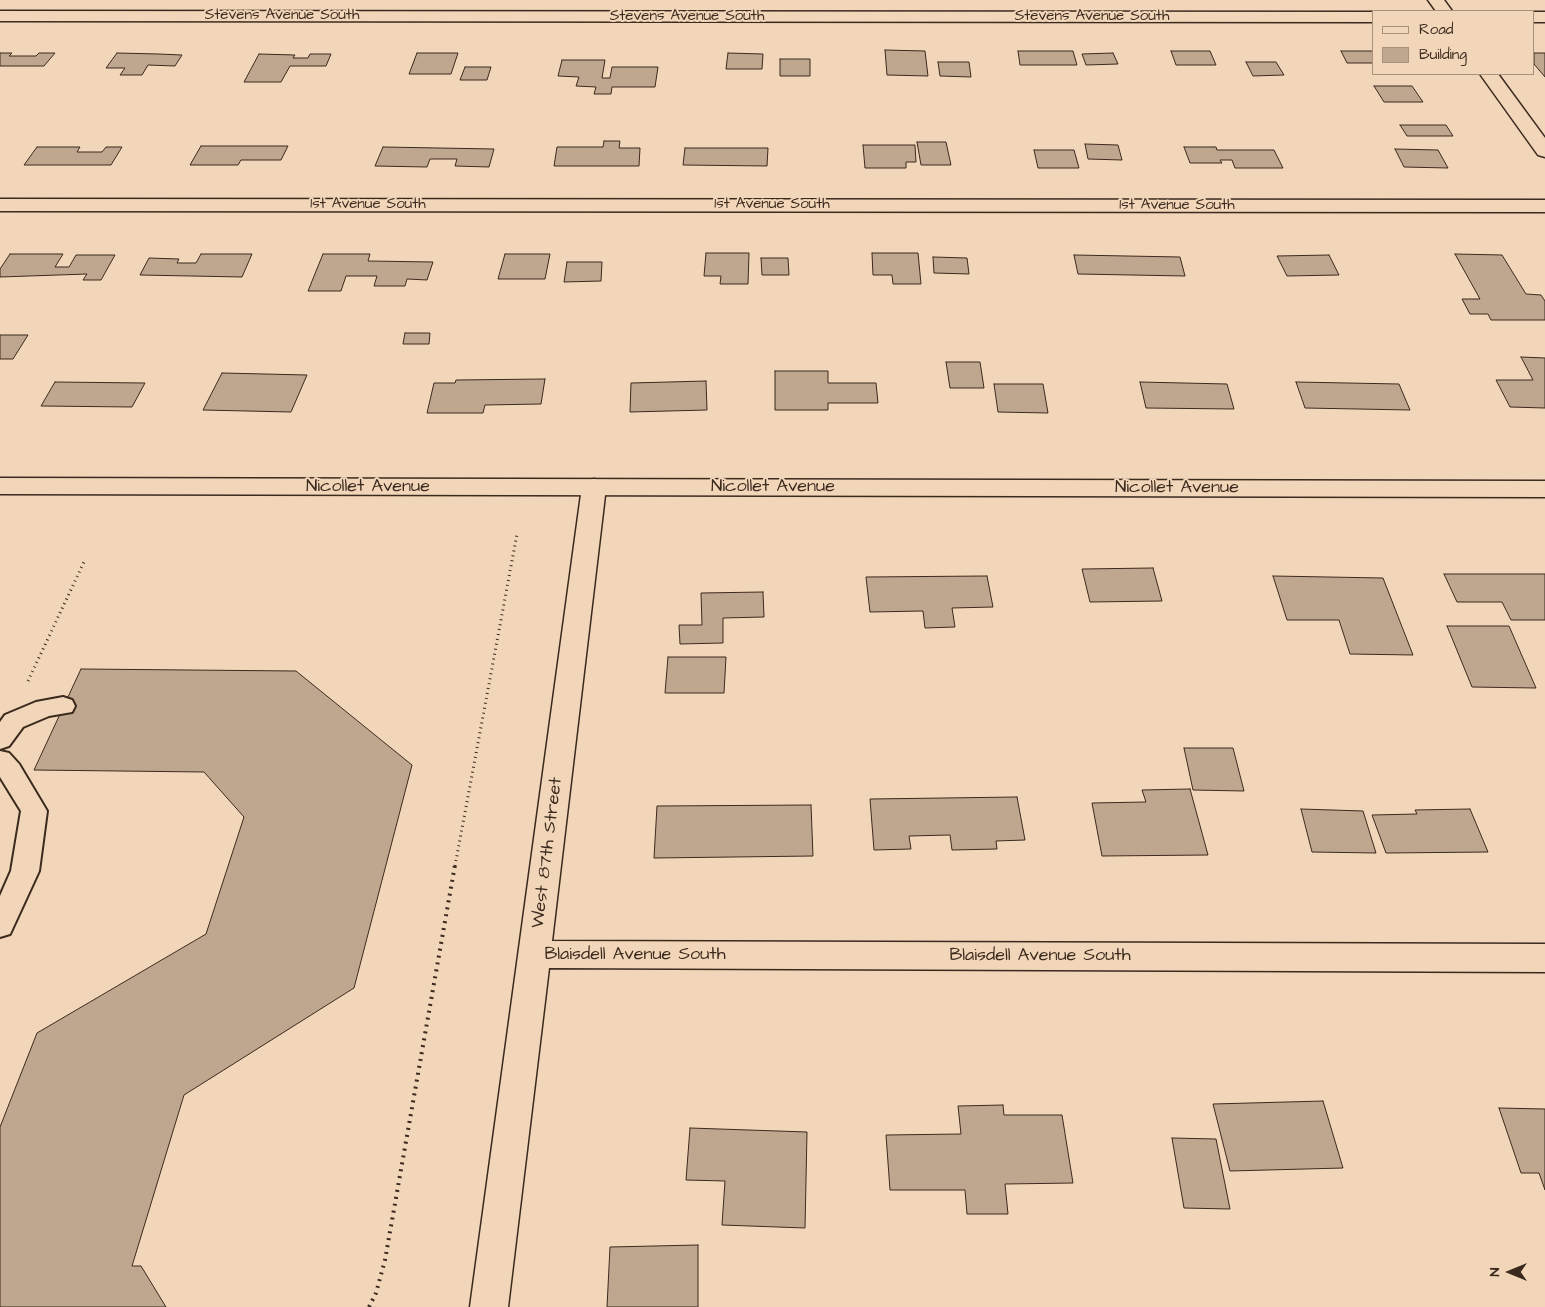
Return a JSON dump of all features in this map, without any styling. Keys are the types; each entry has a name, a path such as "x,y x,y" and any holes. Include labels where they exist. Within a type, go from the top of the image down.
{"street":[{"name":"Stevens Avenue South","path":"0,16 1372,17"},
{"path":"1490,75 1545,151"},
{"name":"1st Avenue South","path":"0,205 1545,206"},
{"name":"Nicollet Avenue","path":"0,486 1545,489"},
{"name":"West 87th Street","path":"489,1307 594,487"},
{"name":"Blaisdell Avenue South","path":"535,954 1545,958"}],"lane":[{"path":"0,740 14,721 44,708 64,706"},
{"path":"0,760 10,771 34,811 25,871 0,926"}],"path":[{"path":"368,1307 376,1293 385,1260 479,734 517,534"},
{"path":"25,688 84,562"}],"building":[{"path":"885,50 925,51 928,76 887,75"},
{"path":"1018,51 1073,51 1077,65 1020,65"},
{"path":"1171,51 1210,51 1216,65 1176,65"},
{"path":"1341,51 1372,51 1372,63 1347,63"},
{"path":"0,53 12,53 9,56 36,56 39,53 55,53 44,66 0,66"},
{"path":"117,53 182,55 175,66 148,65 142,75 120,75 125,68 106,68"},
{"path":"417,53 458,53 451,74 409,74"},
{"path":"728,53 763,54 762,69 726,69"},
{"path":"1113,53 1118,64 1086,65 1082,54"},
{"path":"1535,53 1545,53 1545,77 1535,65"},
{"path":"259,54 295,55 293,58 308,58 310,54 331,54 326,66 290,66 281,82 244,82"},
{"path":"780,59 810,59 810,76 780,76"},
{"path":"562,60 605,60 602,78 610,78 612,67 658,67 655,87 612,87 611,94 594,94 596,87 576,86 579,77 558,76"},
{"path":"938,62 969,62 971,77 940,76"},
{"path":"1246,62 1276,62 1284,75 1253,76"},
{"path":"465,67 491,67 487,80 460,80"},
{"path":"1374,86 1412,86 1423,102 1384,102"},
{"path":"1400,125 1446,125 1453,136 1407,136"},
{"path":"604,141 620,141 619,148 640,148 639,166 554,166 557,147 603,147"},
{"path":"917,142 946,142 951,165 921,165"},
{"path":"1085,144 1118,145 1122,160 1088,159"},
{"path":"863,145 915,145 916,162 906,162 906,168 865,168"},
{"path":"201,146 288,146 281,160 241,160 238,165 190,165"},
{"path":"37,147 80,147 77,152 102,152 106,147 122,147 111,165 24,165"},
{"path":"383,147 494,149 489,167 455,166 457,159 430,159 427,167 375,166"},
{"path":"1184,147 1216,147 1217,150 1274,150 1283,168 1235,168 1232,160 1220,160 1222,163 1190,163"},
{"path":"685,148 768,148 767,166 683,165"},
{"path":"1395,149 1438,150 1448,168 1404,167"},
{"path":"1034,150 1074,150 1079,168 1038,168"},
{"path":"706,253 749,253 748,284 720,284 721,276 704,276"},
{"path":"872,253 918,253 921,284 893,284 892,275 873,275"},
{"path":"10,254 63,254 55,267 69,267 76,255 115,255 101,280 83,280 87,274 0,277 0,269"},
{"path":"201,254 252,254 242,277 140,275 149,258 179,259 177,263 196,263"},
{"path":"323,254 370,254 368,261 433,262 427,280 407,279 405,286 374,286 377,276 346,276 341,291 308,291"},
{"path":"505,254 550,254 545,279 498,279"},
{"path":"1455,254 1502,255 1526,294 1541,295 1545,301 1545,320 1491,320 1488,314 1470,314 1462,299 1480,299"},
{"path":"1074,255 1180,257 1185,276 1078,274"},
{"path":"1329,255 1339,275 1287,276 1277,256"},
{"path":"933,257 967,258 969,274 934,273"},
{"path":"761,258 788,258 789,275 762,275"},
{"path":"567,262 602,262 601,281 564,282"},
{"path":"405,333 430,333 429,344 403,344"},
{"path":"0,335 28,335 13,359 0,359"},
{"path":"1521,357 1545,358 1545,408 1510,407 1496,380 1533,380"},
{"path":"946,362 980,362 984,388 950,388"},
{"path":"775,371 828,371 828,383 876,383 878,403 828,403 828,410 775,410"},
{"path":"222,373 307,375 291,412 203,410"},
{"path":"545,379 541,404 485,405 483,413 427,413 434,383 455,383 456,380"},
{"path":"706,381 707,410 630,412 631,383"},
{"path":"55,382 145,383 132,407 41,406"},
{"path":"1140,382 1227,384 1234,409 1146,408"},
{"path":"1296,382 1399,384 1410,410 1305,408"},
{"path":"994,384 1043,384 1048,413 998,412"},
{"path":"1153,568 1162,601 1090,602 1082,569"},
{"path":"1444,574 1545,574 1545,620 1511,620 1502,602 1457,602"},
{"path":"987,576 993,607 952,608 955,627 925,628 923,611 870,612 866,577"},
{"path":"1273,576 1383,578 1413,655 1350,654 1339,620 1287,620"},
{"path":"763,592 764,617 723,618 723,643 680,644 679,625 702,625 701,593"},
{"path":"1447,626 1509,626 1536,688 1472,687"},
{"path":"668,657 726,657 724,693 665,693"},
{"path":"81,669 296,671 412,765 354,988 184,1095 132,1266 141,1266 166,1307 0,1307 0,1127 37,1033 206,934 244,817 204,772 34,770"},
{"path":"1184,748 1233,748 1244,791 1193,790"},
{"path":"1190,789 1208,855 1102,856 1092,803 1146,802 1142,790"},
{"path":"1017,797 1025,840 996,841 997,849 952,850 950,835 909,836 911,849 874,850 870,799"},
{"path":"811,805 813,856 654,858 657,806"},
{"path":"1301,809 1363,811 1376,853 1312,852"},
{"path":"1470,809 1488,852 1386,853 1372,815 1417,814 1415,810"},
{"path":"1323,1101 1343,1168 1230,1171 1213,1104"},
{"path":"1003,1105 1004,1115 1062,1115 1073,1183 1005,1184 1008,1214 967,1214 965,1190 890,1190 886,1135 961,1134 958,1106"},
{"path":"1499,1108 1545,1109 1545,1190 1539,1173 1521,1173"},
{"path":"690,1128 807,1132 805,1228 722,1225 725,1181 686,1180"},
{"path":"1172,1138 1216,1139 1230,1209 1184,1208"},
{"path":"698,1245 698,1307 607,1307 610,1247"}]}
